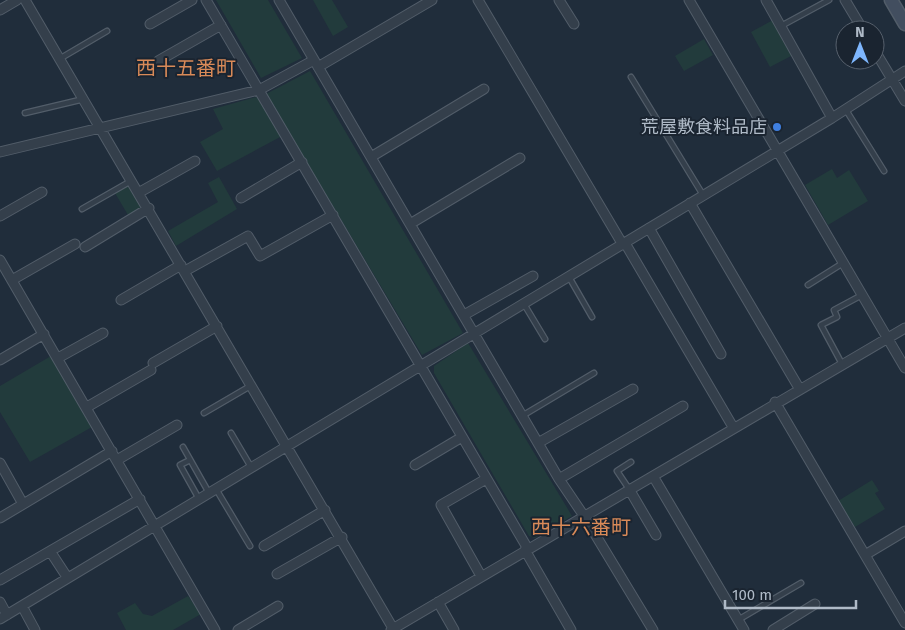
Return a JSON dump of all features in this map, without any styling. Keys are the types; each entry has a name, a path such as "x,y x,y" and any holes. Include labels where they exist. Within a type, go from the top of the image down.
{"street":[{"path":"0,10 17,0"},
{"path":"25,0 61,58 342,537 393,629 775,402 905,328"},
{"path":"150,24 192,0"},
{"path":"206,0 422,365 571,630"},
{"path":"279,0 559,479 584,516 653,630"},
{"path":"0,152 260,90 316,64 432,0"},
{"path":"478,0 733,427"},
{"path":"559,0 574,24"},
{"path":"689,0 905,368"},
{"path":"766,0 832,118"},
{"path":"845,0 857,20"},
{"path":"890,0 905,24"},
{"path":"158,61 221,25"},
{"path":"885,68 905,101"},
{"path":"0,602 4,617 212,490 846,110 905,71"},
{"path":"371,157 484,89"},
{"path":"410,224 520,158"},
{"path":"140,192 195,161"},
{"path":"241,198 302,162"},
{"path":"0,216 42,192"},
{"path":"690,203 799,388"},
{"path":"85,247 149,208"},
{"path":"121,300 248,236 260,256 333,214"},
{"path":"649,228 721,354"},
{"path":"12,280 74,244"},
{"path":"0,260 216,630"},
{"path":"464,315 533,276"},
{"path":"87,408 217,326"},
{"path":"58,358 103,332"},
{"path":"0,360 44,334"},
{"path":"538,443 633,388"},
{"path":"775,402 905,624"},
{"path":"559,479 683,406"},
{"path":"117,460 176,425"},
{"path":"415,465 462,437"},
{"path":"0,518 112,450"},
{"path":"0,463 23,504"},
{"path":"653,476 744,630"},
{"path":"481,576 441,505 486,480"},
{"path":"629,490 656,535"},
{"path":"0,580 140,498"},
{"path":"264,546 325,510"},
{"path":"865,555 905,532"},
{"path":"276,574 342,537"},
{"path":"50,551 67,578"},
{"path":"438,602 454,630"},
{"path":"773,630 815,604"},
{"path":"22,606 36,630"},
{"path":"238,630 278,606"}],"lane":[{"path":"781,26 829,0"},
{"path":"61,58 107,31"},
{"path":"631,77 703,195"},
{"path":"25,113 84,99"},
{"path":"846,110 884,171"},
{"path":"82,209 132,180"},
{"path":"808,285 843,263"},
{"path":"569,277 592,317"},
{"path":"842,364 821,325 837,317 834,310 862,295"},
{"path":"524,304 545,339"},
{"path":"522,416 594,372"},
{"path":"204,413 252,385"},
{"path":"231,433 251,467"},
{"path":"183,447 250,546"},
{"path":"190,460 180,465 199,499"},
{"path":"629,490 617,471 631,462"},
{"path":"738,620 801,583"}],"green space":[{"path":"216,0 268,0 302,58 261,78"},
{"path":"313,0 332,0 348,27 333,36"},
{"path":"773,20 793,55 770,67 751,32"},
{"path":"704,39 713,55 684,71 675,56"},
{"path":"310,71 463,333 422,355 266,94"},
{"path":"260,96 282,136 217,171 200,142 223,129 213,109"},
{"path":"832,169 837,178 849,170 868,201 828,225 805,185"},
{"path":"219,177 237,209 176,246 168,231 218,202 208,183"},
{"path":"130,185 141,205 140,208 128,215 115,193"},
{"path":"468,343 572,516 535,538 529,536 434,373 434,366"},
{"path":"51,356 92,427 30,462 0,412 0,386"},
{"path":"872,480 879,491 875,493 885,509 855,527 838,501"},
{"path":"188,596 201,614 173,630 126,630 117,613 135,603 143,614 152,616"}],"place":[{"name":"荒屋敷食料品店","path":"777,127"}],"district":[{"name":"西十五番町","path":"186,68"},
{"name":"西十六番町","path":"581,527"}]}
